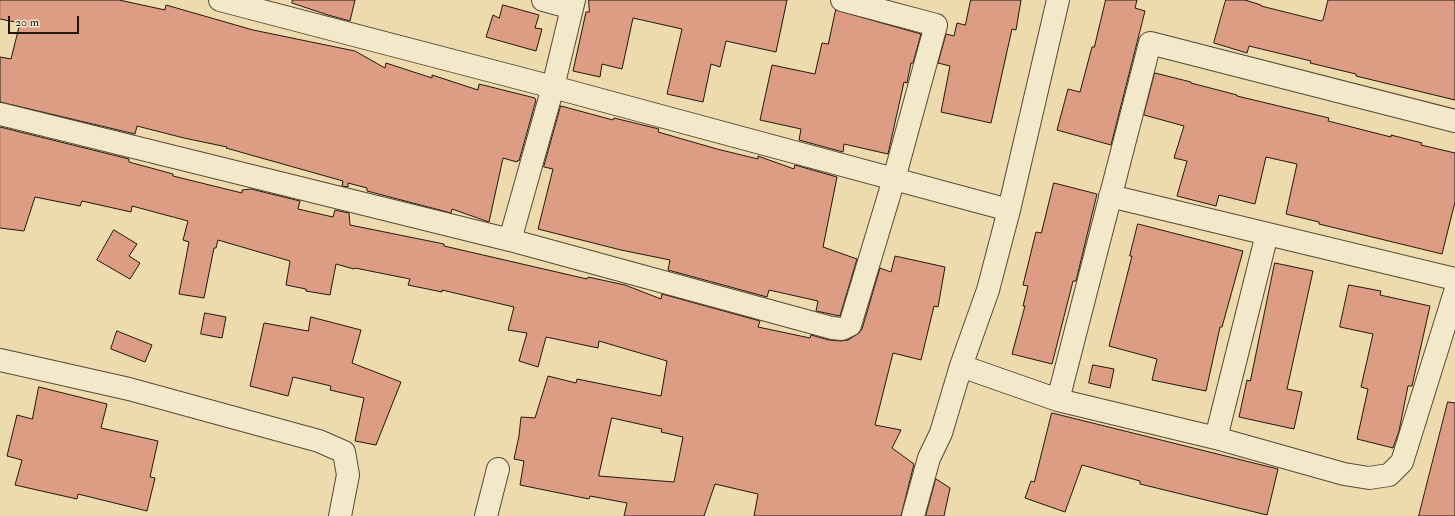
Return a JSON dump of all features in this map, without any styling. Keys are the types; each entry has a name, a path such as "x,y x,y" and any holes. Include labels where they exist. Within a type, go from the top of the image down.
{"street":[{"path":"220,0 553,87 1009,210"},
{"path":"510,240 553,87 573,4 543,0"},
{"path":"0,114 510,240 832,328 842,329 850,325 894,179 936,25 842,0"},
{"path":"913,516 929,458 941,433 961,366 988,290 1009,210 1058,0"},
{"path":"1058,400 1150,43 1455,121"},
{"path":"1110,196 1455,279"},
{"path":"1216,438 1267,234"},
{"path":"961,366 1058,400 1216,438 1344,474 1369,478 1389,475 1402,462 1455,292"},
{"path":"0,360 136,391 319,441 344,452 348,475 340,516"},
{"path":"486,516 498,469"}],"building":[{"path":"0,0 119,0 165,10 166,5 253,30 355,51 385,68 386,63 432,78 432,75 478,90 479,84 535,98 536,100 519,161 518,160 517,162 503,158 489,222 452,209 451,213 367,191 367,188 348,183 348,187 342,186 343,181 226,148 227,147 137,126 135,134 0,102 0,57 11,59 20,23 0,19"},
{"path":"293,0 355,0 350,21 292,3"},
{"path":"589,0 787,0 776,52 726,41 720,67 711,64 703,102 667,94 682,29 633,18 622,69 602,64 600,77 573,71 586,12 589,12"},
{"path":"971,0 1021,0 1016,30 1012,29 991,123 941,112 950,66 938,63 946,34 954,36 957,23 965,25"},
{"path":"1106,0 1137,0 1135,8 1145,11 1111,145 1057,130 1068,89 1080,92 1092,47 1094,47"},
{"path":"1226,0 1245,0 1261,6 1321,21 1323,20 1328,0 1455,0 1455,100 1356,76 1356,74 1310,63 1311,61 1249,46 1247,53 1214,43"},
{"path":"503,5 539,15 535,28 542,29 536,51 486,37 493,15 499,18"},
{"path":"836,10 921,34 913,63 911,63 907,83 904,82 888,154 844,144 843,152 799,140 801,129 760,120 772,65 815,74 822,43 828,44"},
{"path":"1155,73 1237,96 1329,118 1328,121 1391,137 1391,135 1422,143 1421,145 1455,153 1455,202 1442,254 1319,224 1319,222 1286,214 1297,164 1266,157 1255,204 1219,195 1216,206 1177,196 1187,161 1174,158 1184,126 1144,115"},
{"path":"561,106 613,120 614,118 659,129 658,132 758,159 758,156 794,169 795,165 837,177 823,247 857,259 840,316 816,311 818,301 769,290 767,297 668,270 670,260 621,250 538,229 553,169 544,167"},
{"path":"0,127 129,159 129,162 173,174 173,176 242,193 242,190 251,189 300,201 298,209 333,217 335,210 349,213 350,225 444,244 444,246 587,279 588,277 625,285 661,299 662,294 760,321 758,327 810,338 811,335 829,340 841,341 848,340 859,333 862,329 880,268 891,272 895,256 945,267 938,307 934,306 921,360 893,353 875,425 901,430 892,448 914,464 901,516 754,516 758,494 715,484 704,516 624,516 627,503 590,496 589,499 520,485 524,461 514,459 521,417 535,418 548,376 576,383 577,379 661,396 667,361 599,341 598,348 546,337 538,367 519,361 527,333 508,330 514,307 442,290 442,292 408,285 410,279 354,269 336,264 330,295 306,291 306,289 286,285 290,261 218,240 216,248 214,248 204,298 179,294 189,242 183,240 188,221 132,206 131,212 82,201 80,206 35,197 24,231 0,228","holes":["612,418 662,429 661,432 683,437 674,482 599,476"]},
{"path":"1054,183 1097,194 1076,281 1073,281 1052,364 1012,354 1025,306 1023,306 1028,286 1023,285 1036,232 1041,233"},
{"path":"1138,224 1243,251 1222,327 1220,327 1206,391 1152,380 1157,359 1109,346 1132,256 1130,256"},
{"path":"114,230 137,244 129,256 140,263 130,279 97,260"},
{"path":"1275,263 1313,271 1287,389 1302,392 1294,429 1239,417 1247,380 1250,381"},
{"path":"1349,285 1381,291 1380,295 1430,306 1412,386 1408,386 1399,431 1393,448 1357,439 1368,389 1361,387 1373,334 1340,327"},
{"path":"205,313 226,317 222,338 201,334"},
{"path":"311,317 361,330 352,363 401,382 376,445 355,441 364,398 330,390 331,386 293,377 288,396 250,386 264,323 308,331"},
{"path":"117,331 152,345 145,362 111,349"},
{"path":"1093,365 1114,369 1110,388 1089,383"},
{"path":"39,387 107,404 101,428 158,441 150,477 155,478 147,511 78,494 77,499 15,485 22,460 7,456 17,415 32,419"},
{"path":"1448,402 1455,403 1455,516 1419,516"},
{"path":"1052,413 1278,469 1267,515 1140,484 1140,481 1082,465 1065,512 1025,498 1031,481 1034,482"},
{"path":"936,479 950,488 944,516 926,516"}]}
